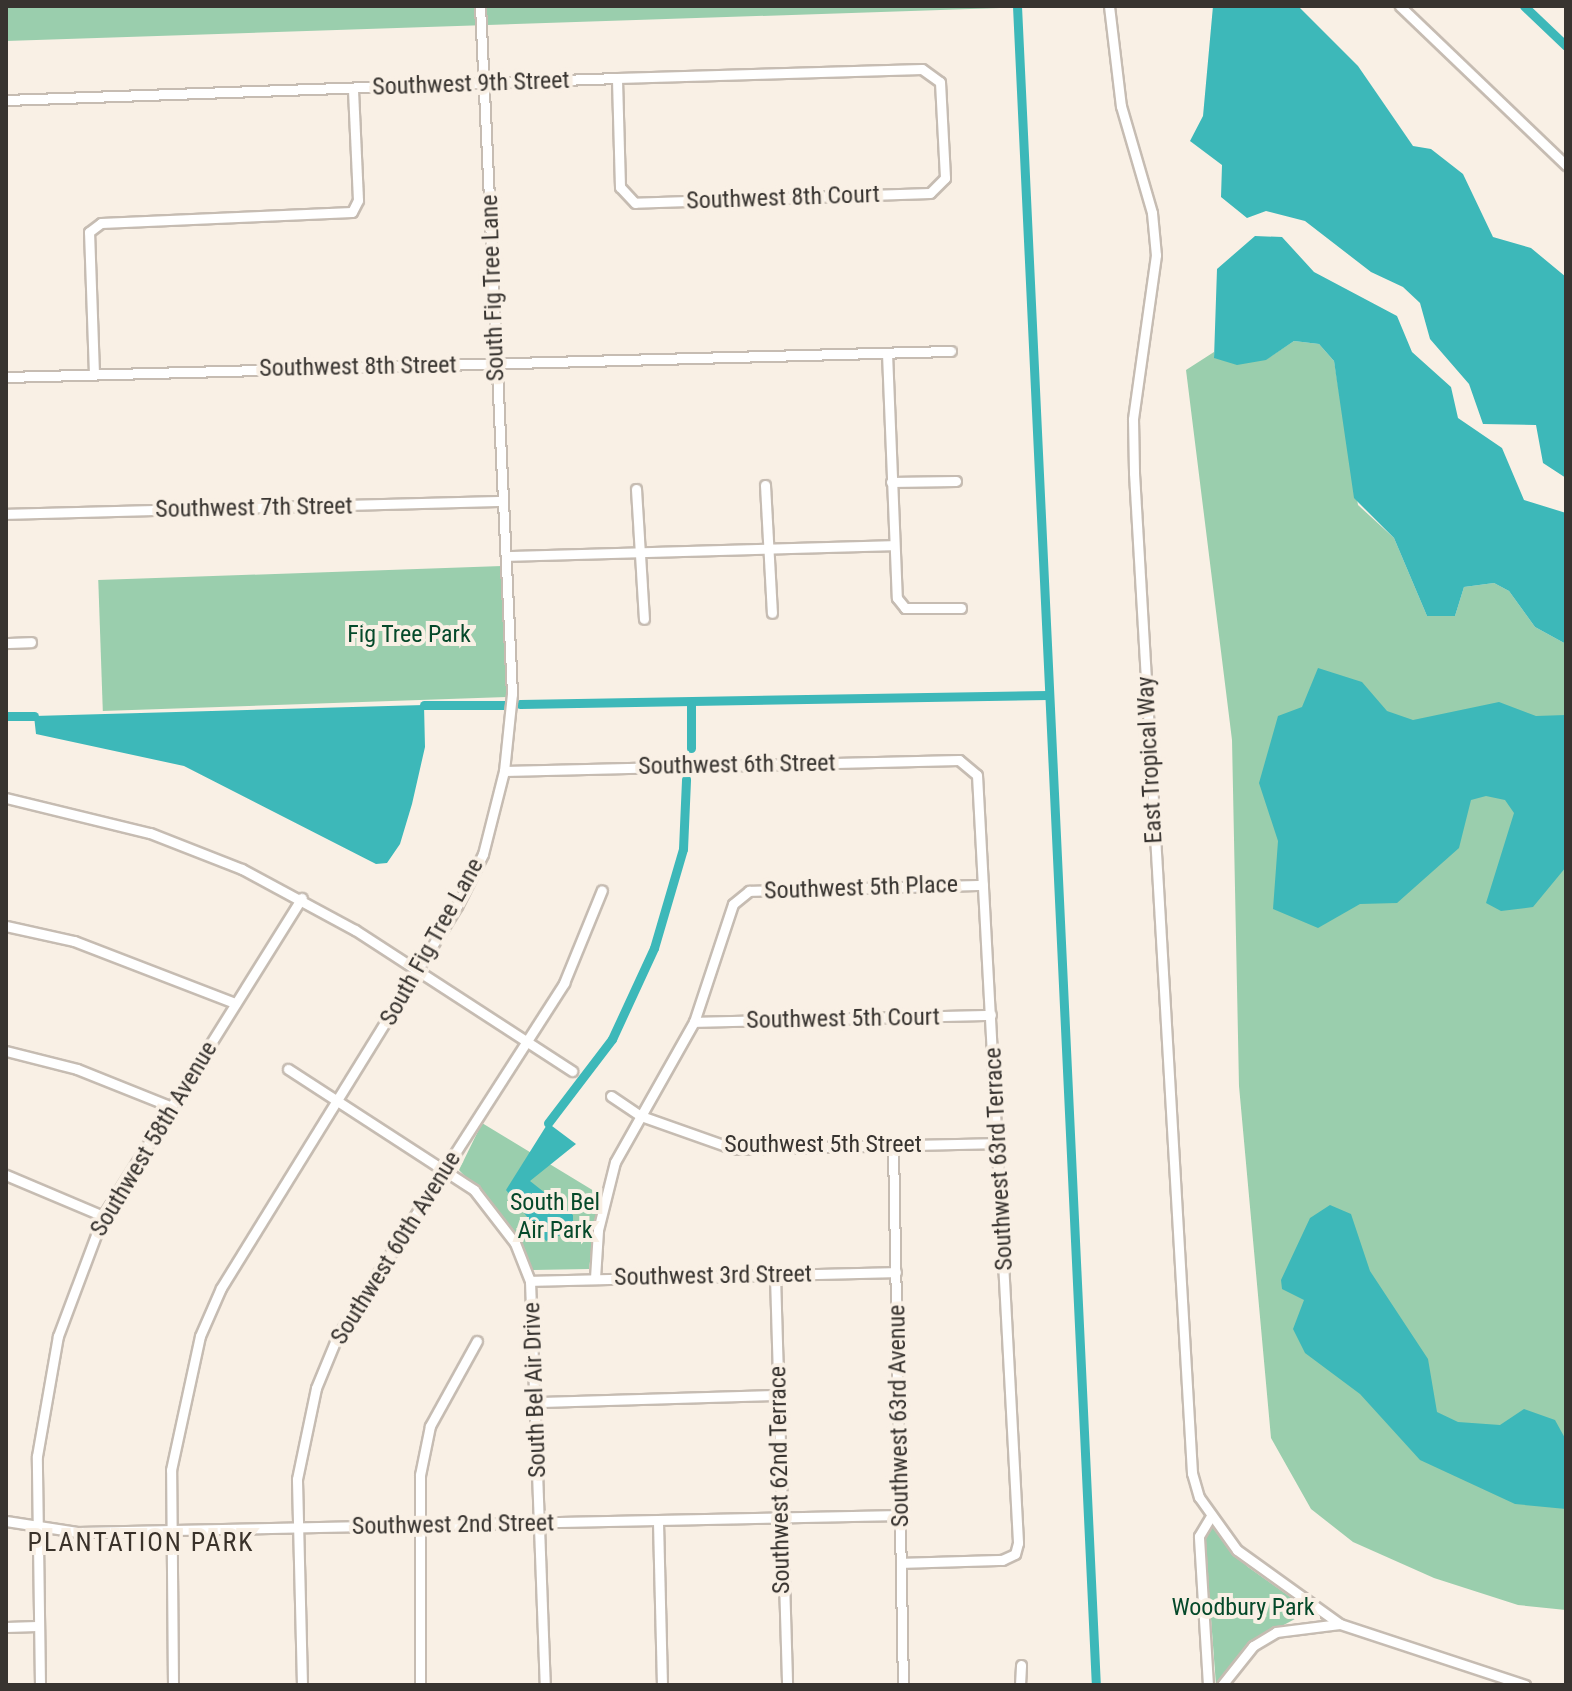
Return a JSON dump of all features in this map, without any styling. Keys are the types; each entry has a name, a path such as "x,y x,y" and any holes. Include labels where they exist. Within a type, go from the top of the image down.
{"street":[{"name":"South Fig Tree Lane","path":"173,1685 171,1470 200,1336 221,1288 420,971 483,854 504,771 512,694 480,6"},
{"name":"East Tropical Way","path":"1109,6 1121,106 1152,213 1156,255 1133,419 1134,473 1187,1436 1199,1497 1211,1516 1261,1572 1340,1624 1525,1685"},
{"path":"1400,6 1566,165"},
{"name":"Southwest 9th Street","path":"6,100 617,78 935,73 941,187"},
{"name":"Southwest 8th Court","path":"617,78 625,198 930,193 941,187"},
{"path":"94,374 89,232 101,223 352,212 358,200 353,89"},
{"name":"Southwest 8th Street","path":"6,377 951,351"},
{"path":"887,353 897,598 905,608 961,608"},
{"path":"891,482 956,481"},
{"path":"765,485 772,613"},
{"path":"636,489 644,619"},
{"name":"Southwest 7th Street","path":"6,514 503,501"},
{"path":"507,556 894,545"},
{"path":"6,643 31,642"},
{"name":"Southwest 6th Street","path":"504,771 970,765"},
{"name":"Southwest 63rd Terrace","path":"902,1563 1015,1554 991,1015 977,775 970,765"},
{"path":"6,798 150,833 302,898 572,1071"},
{"name":"Southwest 5th Place","path":"694,1022 741,897 983,885"},
{"name":"Southwest 60th Avenue","path":"302,1685 297,1528 304,1428 337,1337 528,1042 580,951 602,890"},
{"name":"Southwest 58th Avenue","path":"40,1685 34,1528 45,1390 103,1216 302,898"},
{"path":"6,926 74,941 235,1003"},
{"name":"Southwest 5th Court","path":"694,1022 991,1015"},
{"path":"595,1278 603,1202 641,1116 694,1022"},
{"path":"6,1051 77,1069 172,1107"},
{"name":"South Bel Air Drive","path":"288,1069 446,1168 496,1216 530,1281 537,1402 545,1685"},
{"name":"Southwest 5th Street","path":"611,1096 641,1116 734,1149 998,1143"},
{"name":"Southwest 63rd Avenue","path":"893,1146 903,1685"},
{"path":"6,1175 103,1216"},
{"name":"Southwest 3rd Street","path":"530,1281 896,1272"},
{"name":"Southwest 62nd Terrace","path":"775,1276 778,1517 787,1685"},
{"path":"420,1685 416,1526 430,1426 477,1341"},
{"path":"537,1402 778,1395"},
{"name":"Southwest 2nd Street","path":"6,1521 34,1528 170,1531 901,1515"},
{"path":"1208,1685 1199,1536 1211,1516"},
{"path":"658,1522 662,1685"},
{"name":"East Tropical Way","path":"1222,1685 1253,1646 1276,1632 1340,1624"},
{"path":"6,1627 37,1626"},
{"path":"1020,1685 1021,1665"}],"green space":[{"path":"6,6 1000,6 1000,8 6,41"},
{"path":"1294,341 1319,344 1334,361 1358,505 1394,538 1427,616 1455,616 1464,587 1494,583 1509,591 1535,627 1566,644 1566,1610 1518,1605 1434,1578 1353,1542 1311,1509 1271,1438 1239,1086 1232,740 1186,370 1214,352 1214,358 1265,360"},
{"name":"Fig Tree Park","path":"502,566 507,697 103,711 98,580"},
{"name":"South Bel Air Park","path":"482,1123 599,1194 589,1269 533,1270 497,1210 459,1170"},
{"name":"Woodbury Park","path":"1210,1523 1248,1567 1310,1611 1250,1643 1216,1685 1205,1539"}],"water":[{"path":"1213,6 1298,6 1358,66 1413,146 1431,149 1463,174 1493,237 1531,248 1566,277 1566,478 1543,463 1536,425 1483,424 1469,384 1430,339 1420,303 1403,287 1371,272 1305,221 1266,211 1247,218 1221,197 1222,165 1190,141 1203,116"},
{"path":"1255,236 1282,237 1314,272 1397,316 1412,352 1451,387 1458,418 1502,448 1524,500 1566,513 1566,644 1535,627 1509,591 1494,583 1464,587 1455,616 1427,616 1394,538 1354,498 1334,361 1319,344 1294,341 1266,360 1237,365 1214,358 1217,269"},
{"path":"1318,668 1362,682 1387,711 1413,720 1499,702 1536,716 1566,715 1566,867 1533,907 1501,911 1486,903 1514,813 1505,800 1486,796 1471,800 1459,848 1397,903 1360,904 1318,928 1273,909 1278,841 1259,783 1278,716 1302,707"},
{"path":"424,705 425,747 400,844 387,863 376,864 184,766 36,734 34,716"},
{"path":"548,1123 576,1144 530,1181 573,1215 573,1230 546,1241 506,1190"},
{"path":"1330,1205 1351,1214 1370,1271 1428,1359 1437,1412 1458,1422 1500,1425 1524,1409 1555,1420 1566,1440 1566,1509 1515,1504 1420,1460 1360,1394 1305,1353 1293,1329 1304,1300 1282,1289 1281,1280 1310,1218"}],"waterway":[{"path":"1017,6 1096,1685"},
{"path":"1524,6 1566,46"},
{"path":"520,704 1048,695"},
{"path":"424,705 504,705"},
{"path":"691,705 691,748"},
{"path":"6,716 34,716"},
{"path":"548,1123 612,1039 654,948 683,849 686,779"}],"district":[{"name":"PLANTATION PARK","path":"141,1543"}]}
